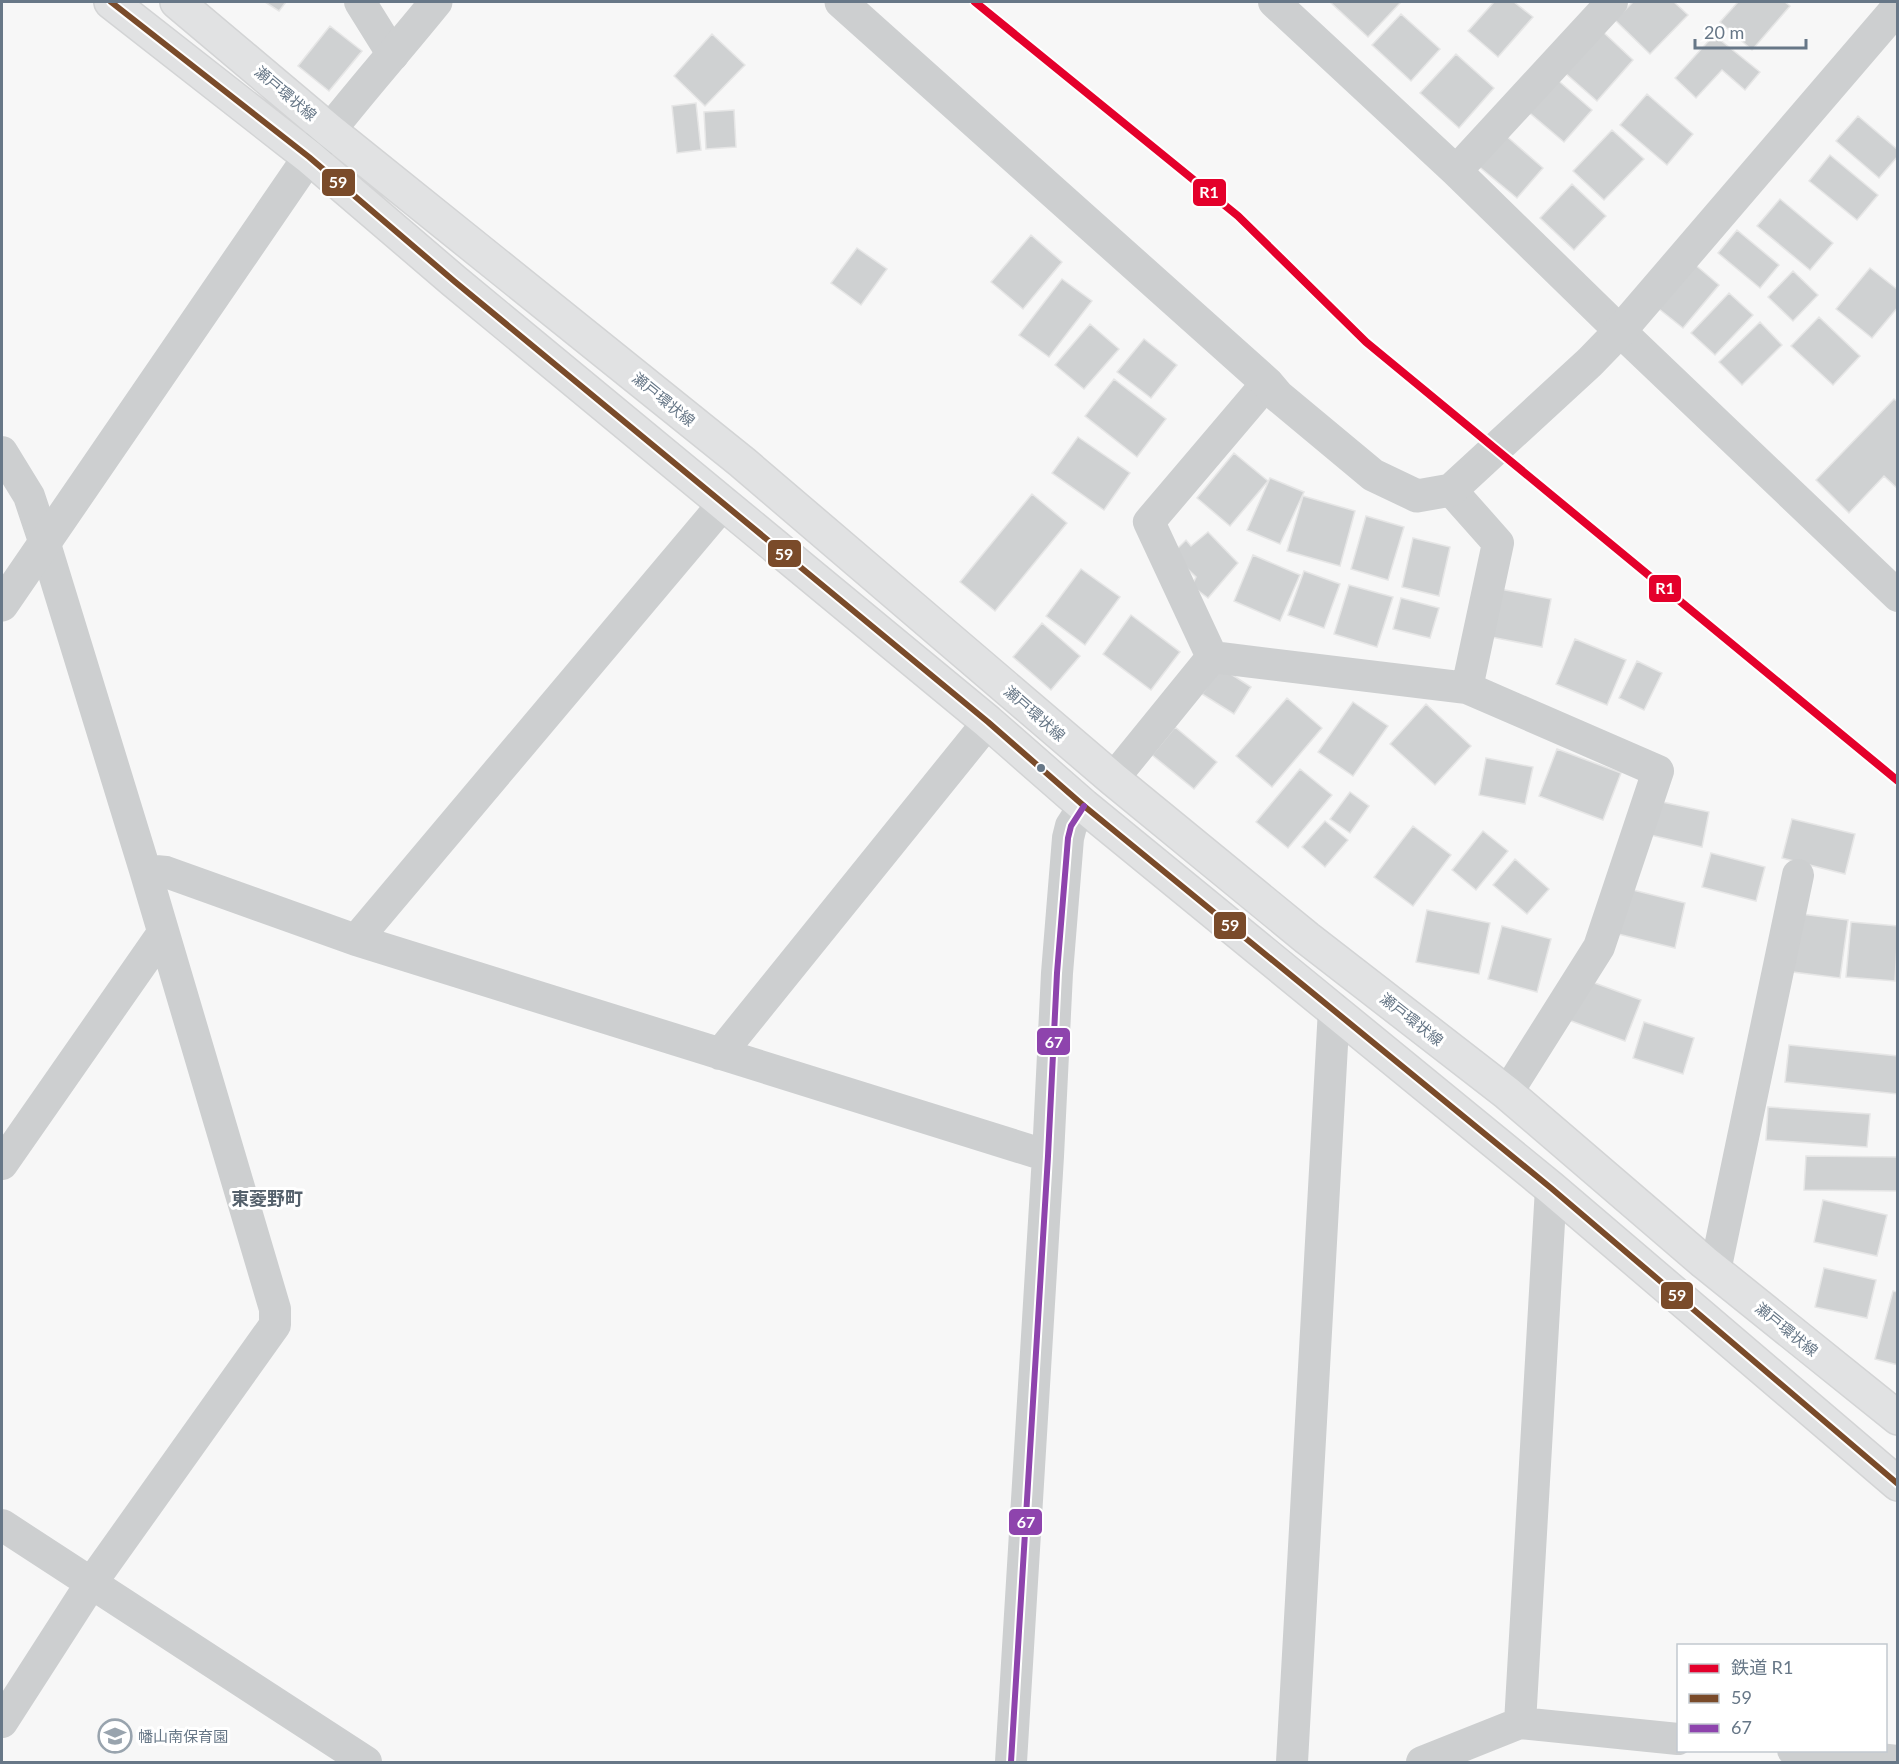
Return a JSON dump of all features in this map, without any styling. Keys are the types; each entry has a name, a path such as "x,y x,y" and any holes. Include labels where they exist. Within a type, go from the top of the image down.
{"main road":[{"path":"111,2 309,158 988,722 1084,806 1551,1188 1898,1484"},
{"name":"瀬戸環状線","path":"177,2 329,130 742,462 1113,779 1307,938 1507,1093 1715,1271 1898,1418"}],"street":[{"path":"360,2 393,55"},
{"path":"2,605 329,130 436,2"},
{"path":"842,2 1267,382 1278,396 1373,476 1417,496 1451,490 1590,362 1620,331 1898,7"},
{"path":"1274,2 1456,171 1898,596"},
{"path":"1456,171 1612,2"},
{"path":"1212,657 1149,522 1267,382"},
{"path":"2,452 29,496 44,541 145,870 275,1309 275,1325 92,1582 2,1722"},
{"path":"1451,490 1498,543 1467,688"},
{"path":"356,940 724,503"},
{"path":"1113,779 1212,657"},
{"path":"1212,657 1467,688 1658,771 1599,947 1507,1093"},
{"path":"720,1054 988,722"},
{"path":"1011,1762 1057,973 1068,838 1071,826 1084,806"},
{"path":"145,870 166,872 356,940 1048,1156"},
{"path":"1715,1271 1798,875"},
{"path":"2,1164 163,933"},
{"path":"1292,1762 1334,1009"},
{"path":"1520,1723 1551,1188"},
{"path":"2,1525 366,1762"},
{"path":"1422,1762 1520,1723 1677,1739"},
{"path":"1812,1752 1898,1761"}],"building":[{"path":"265,2 286,2 279,11"},
{"path":"1330,2 1401,2 1368,37"},
{"path":"1494,2 1514,2 1533,17 1498,57 1468,31"},
{"path":"1633,2 1674,2 1688,15 1650,54 1615,20"},
{"path":"1738,2 1785,2 1790,6 1752,50 1720,22"},
{"path":"1401,14 1440,49 1411,81 1372,45"},
{"path":"330,26 362,51 329,91 298,66"},
{"path":"1602,31 1633,60 1597,101 1564,72"},
{"path":"712,34 745,65 705,106 674,76"},
{"path":"1714,35 1760,72 1745,90 1722,70 1696,98 1675,78"},
{"path":"1456,54 1494,88 1459,128 1420,93"},
{"path":"1553,76 1592,110 1564,142 1525,109"},
{"path":"1647,94 1693,134 1667,165 1620,125"},
{"path":"696,103 701,150 677,153 672,106"},
{"path":"734,110 736,147 706,149 704,112"},
{"path":"1858,116 1898,150 1898,156 1879,178 1836,141"},
{"path":"1612,130 1644,159 1604,200 1573,171"},
{"path":"1504,134 1543,168 1517,198 1477,165"},
{"path":"1830,155 1878,195 1857,220 1809,181"},
{"path":"1572,184 1606,216 1574,250 1540,218"},
{"path":"1780,199 1833,243 1810,270 1757,226"},
{"path":"1737,230 1779,265 1760,288 1718,253"},
{"path":"1031,235 1062,262 1023,309 991,282"},
{"path":"857,248 887,269 861,305 831,283"},
{"path":"1686,257 1719,285 1683,328 1649,301"},
{"path":"1870,268 1898,290 1898,307 1872,338 1836,309"},
{"path":"1793,271 1818,295 1793,321 1768,297"},
{"path":"1062,279 1092,301 1049,357 1019,335"},
{"path":"1729,293 1753,315 1715,355 1691,333"},
{"path":"1819,317 1860,356 1833,385 1791,346"},
{"path":"1760,322 1782,345 1742,385 1719,362"},
{"path":"1090,324 1119,349 1084,389 1055,365"},
{"path":"1144,339 1177,365 1151,398 1117,372"},
{"path":"1114,379 1166,419 1137,457 1085,416"},
{"path":"1894,399 1898,402 1898,489 1884,476 1849,513 1816,480"},
{"path":"1078,437 1130,473 1104,510 1052,473"},
{"path":"1234,453 1268,481 1230,526 1197,498"},
{"path":"1270,478 1304,492 1280,544 1247,530"},
{"path":"1032,494 1067,523 995,611 960,582"},
{"path":"1303,496 1355,511 1340,566 1287,551"},
{"path":"1366,516 1404,527 1388,580 1351,569"},
{"path":"1208,532 1238,563 1208,598 1192,586 1196,577 1172,554 1186,540 1191,546"},
{"path":"1413,538 1450,547 1439,596 1402,587"},
{"path":"1253,555 1300,575 1280,621 1234,601"},
{"path":"1081,569 1120,597 1085,645 1046,616"},
{"path":"1304,571 1340,584 1324,628 1288,615"},
{"path":"1349,585 1393,597 1377,647 1334,634"},
{"path":"1500,589 1551,599 1542,647 1491,637"},
{"path":"1401,598 1439,608 1430,638 1393,629"},
{"path":"1131,615 1180,652 1151,690 1103,654"},
{"path":"1042,623 1080,656 1051,690 1013,657"},
{"path":"1575,639 1626,660 1607,705 1556,684"},
{"path":"1637,661 1662,673 1644,710 1619,698"},
{"path":"1220,667 1251,687 1234,714 1202,694"},
{"path":"1287,698 1322,728 1272,787 1236,756"},
{"path":"1353,702 1388,726 1353,776 1318,752"},
{"path":"1426,704 1471,746 1435,785 1390,744"},
{"path":"1175,727 1217,762 1194,789 1152,755"},
{"path":"1557,749 1621,773 1603,820 1539,796"},
{"path":"1486,758 1533,767 1525,804 1479,795"},
{"path":"1300,769 1332,795 1288,848 1256,822"},
{"path":"1350,792 1369,806 1350,833 1330,819"},
{"path":"1653,800 1709,812 1702,847 1646,834"},
{"path":"1792,819 1855,834 1845,874 1782,858"},
{"path":"1325,821 1348,840 1325,867 1302,847"},
{"path":"1413,826 1451,855 1413,906 1374,877"},
{"path":"1483,831 1508,851 1476,890 1452,870"},
{"path":"1711,853 1765,867 1756,901 1702,887"},
{"path":"1515,859 1549,889 1527,914 1493,885"},
{"path":"1621,887 1685,903 1675,948 1610,932"},
{"path":"1427,910 1490,923 1479,974 1416,962"},
{"path":"1793,913 1848,920 1840,978 1785,971"},
{"path":"1851,922 1898,926 1895,981 1846,977"},
{"path":"1502,926 1551,939 1537,992 1488,979"},
{"path":"1581,978 1641,1000 1625,1041 1566,1019"},
{"path":"1644,1022 1694,1038 1683,1074 1633,1058"},
{"path":"1789,1045 1898,1056 1898,1094 1785,1082"},
{"path":"1768,1107 1870,1114 1867,1147 1766,1140"},
{"path":"1806,1156 1898,1157 1898,1191 1804,1190"},
{"path":"1823,1200 1887,1215 1877,1256 1814,1242"},
{"path":"1824,1268 1876,1280 1867,1318 1815,1307"},
{"path":"1893,1291 1898,1292 1898,1365 1875,1359"}],"rail line":[{"name":"R1","path":"975,2 1238,216 1366,342 1898,781"}],"transit line":[{"name":"59","path":"111,2 309,157 454,281 988,722 1084,806 1551,1188 1898,1484"},
{"name":"67","path":"1011,1762 1057,973 1068,838 1071,826 1084,806"}],"place":[{"name":"幡山南保育園","path":"115,1736"}],"district":[{"name":"東菱野町","path":"267,1198"}]}
